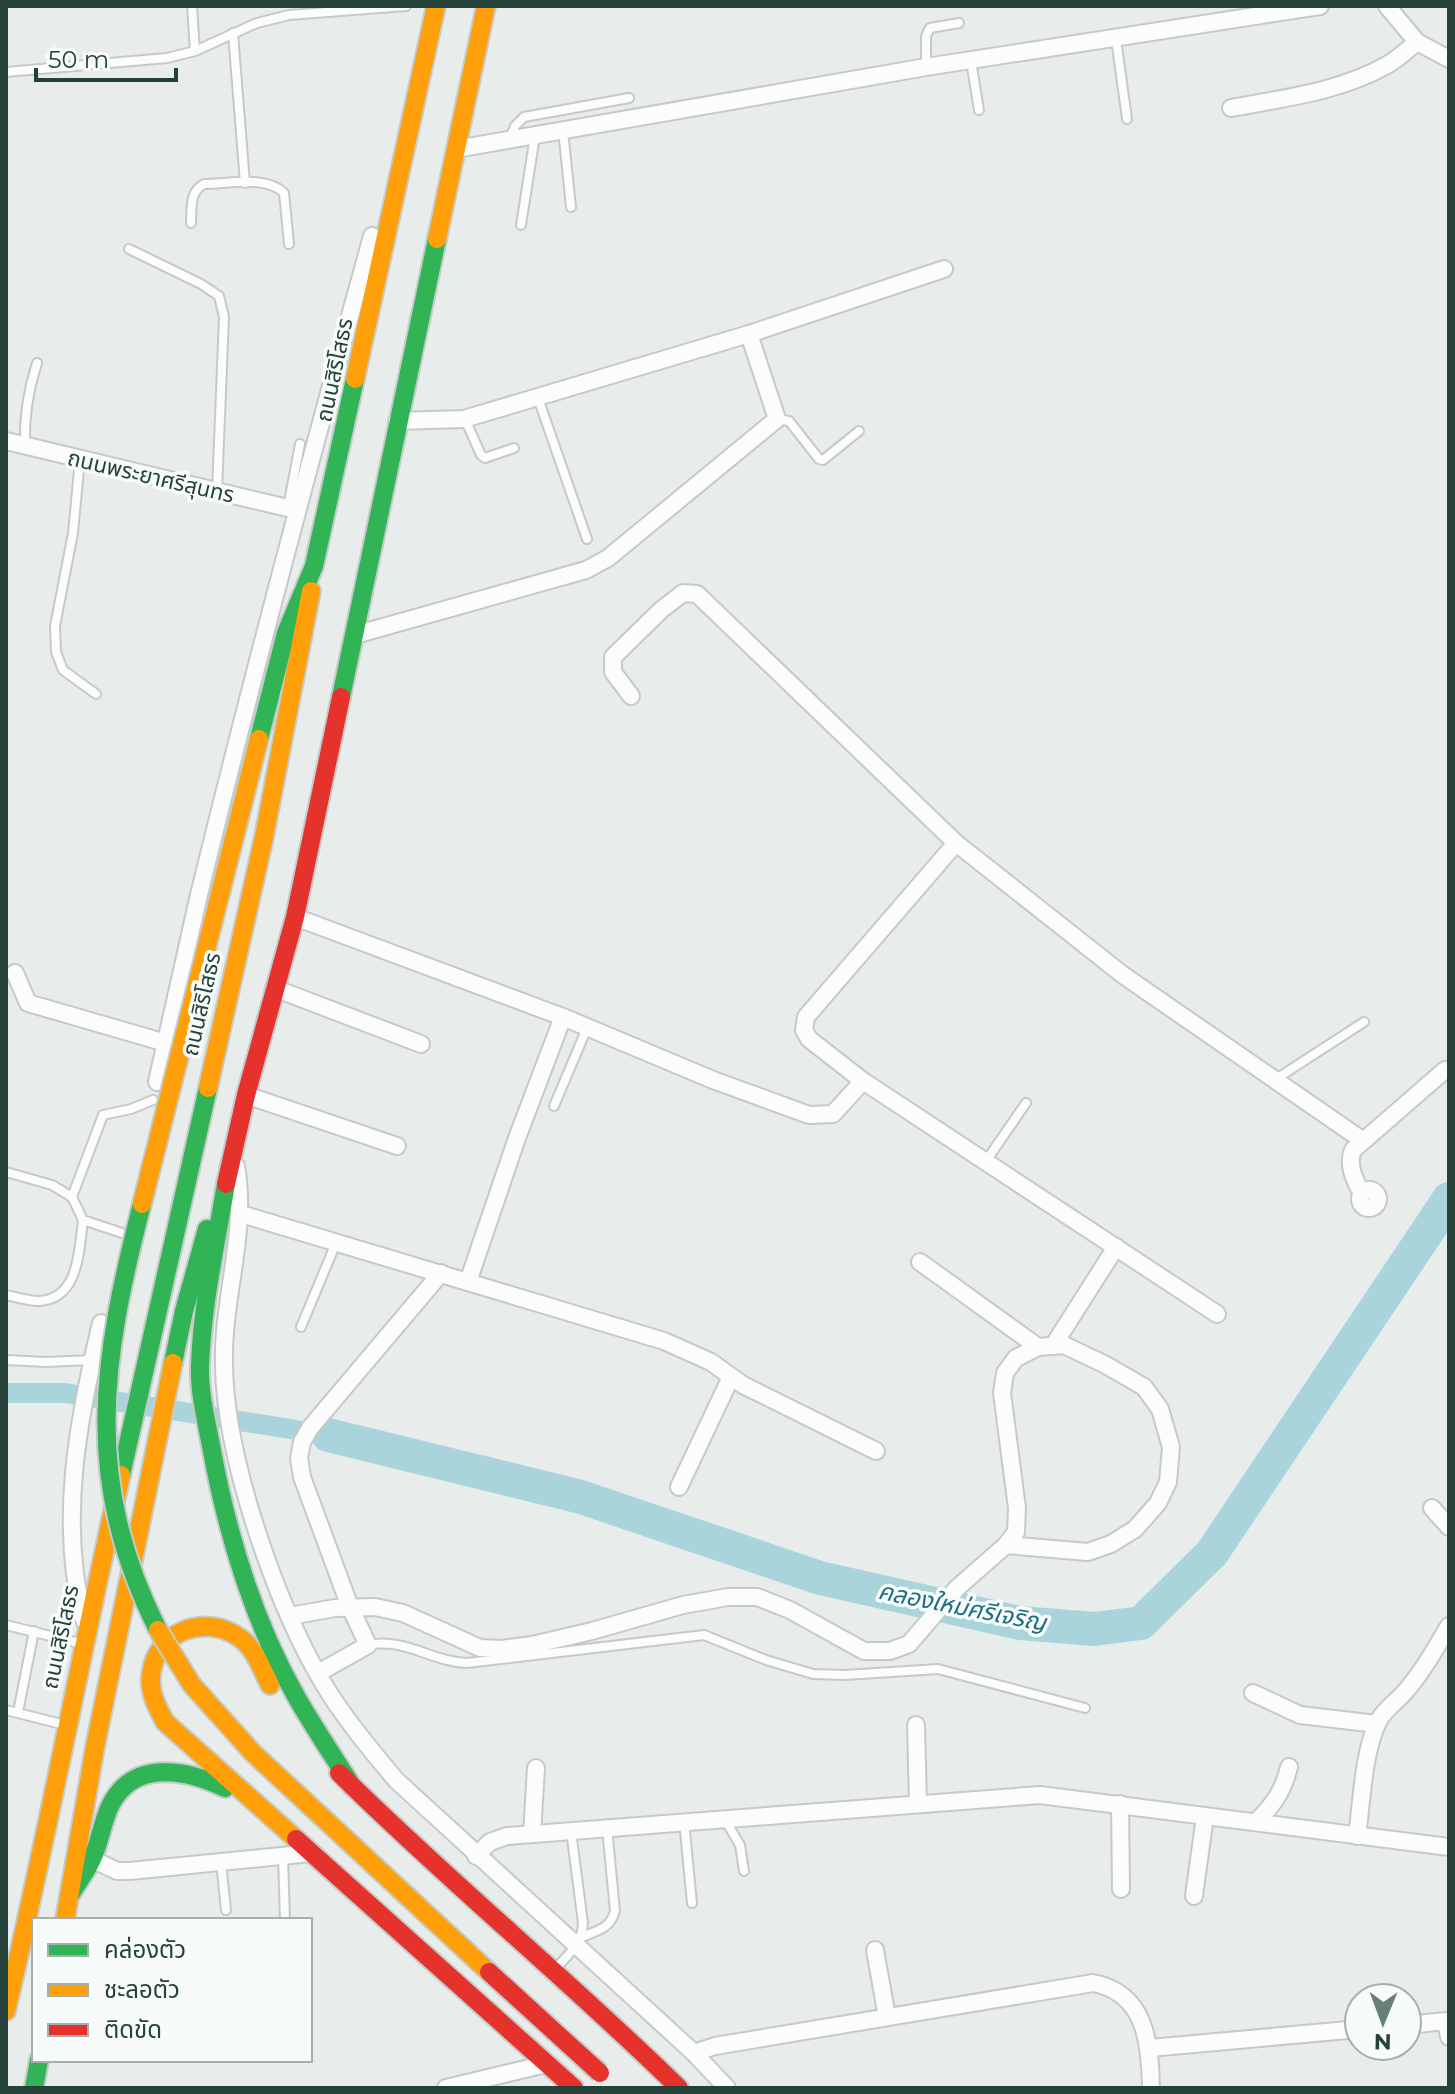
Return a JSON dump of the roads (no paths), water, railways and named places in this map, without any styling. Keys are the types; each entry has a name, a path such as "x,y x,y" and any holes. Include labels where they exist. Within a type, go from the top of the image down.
{"main road":[{"name":"ถนนสิริโสธร","path":"6,2011 32,1901 64,1732 264,837 304,638 314,566 436,6"},
{"path":"352,1786 296,1696 263,1628 242,1575 223,1511 203,1401 200,1367 208,1292 227,1177 295,917 486,6"},
{"path":"314,566 286,633 123,1278 110,1348 105,1426 108,1466 123,1540 146,1606 180,1668 228,1728 278,1779 617,2088"},
{"path":"65,1918 95,1747 184,1311 210,1219 227,1177"},
{"path":"574,2088 165,1722 149,1691 149,1675 163,1645 176,1634 192,1628 210,1627 227,1631 242,1640 253,1653 283,1708 320,1754 628,2036 679,2088"},
{"path":"64,1732 95,1747"},
{"path":"69,1897 92,1859 120,1790 140,1776 170,1770 202,1775 258,1807"},
{"path":"34,2088 39,2062"}],"street":[{"path":"456,149 926,67 1320,6"},
{"path":"1387,6 1417,42 1449,59"},
{"path":"1231,108 1314,93 1353,80 1389,64 1417,42"},
{"path":"85,1637 72,1553 72,1485 92,1360 292,509 372,234 383,205 399,184"},
{"path":"397,421 464,419 749,334 944,269"},
{"path":"355,635 586,570 608,558 777,419 749,334"},
{"name":"ถนนพระยาศรีสุนทร","path":"6,441 292,509"},
{"path":"631,696 613,672 613,657 653,617 683,593 697,594 956,843 1123,975 1362,1140"},
{"path":"956,843 806,1017 804,1030 809,1039 863,1081 1217,1314"},
{"path":"295,917 563,1017 713,1080 809,1115 833,1114 863,1081"},
{"path":"15,973 28,1003 166,1043"},
{"path":"274,988 421,1044"},
{"path":"468,1282 517,1138 563,1017"},
{"path":"1361,1192 1351,1169 1353,1150 1445,1070"},
{"path":"246,1095 397,1146"},
{"path":"234,1150 241,1189 241,1214 225,1328 223,1367 234,1444 265,1552 290,1616 318,1673 362,1740 396,1780 476,1856 579,1942 727,2088"},
{"path":"241,1214 664,1341 711,1362 731,1377 876,1451"},
{"path":"1045,1346 1116,1247"},
{"path":"920,1262 1045,1346"},
{"path":"318,1673 368,1645 350,1607 302,1477 299,1458 302,1442 323,1411 441,1273"},
{"path":"290,1616 350,1607 375,1607 403,1613 451,1637 480,1648 490,1648 532,1645 592,1631 644,1614 728,1597 757,1597 790,1610 864,1651 890,1651 909,1644 957,1588 1006,1545 1016,1532 1018,1516 1002,1393 1005,1373 1016,1358 1045,1346 1064,1345 1144,1387 1160,1409 1171,1447 1168,1482 1158,1503 1135,1529 1111,1544 1088,1552 1006,1545"},
{"path":"679,1487 731,1377"},
{"path":"1432,1508 1449,1527"},
{"path":"1357,1836 1371,1741 1377,1724 1426,1664 1449,1626"},
{"path":"1253,1693 1300,1715 1377,1724"},
{"path":"916,1725 918,1804"},
{"path":"1256,1822 1276,1802 1285,1787 1289,1767"},
{"path":"532,1834 536,1768"},
{"path":"476,1856 490,1842 507,1836 1040,1795 1449,1847"},
{"path":"1120,1804 1121,1889"},
{"path":"1194,1896 1205,1816"},
{"path":"92,1859 117,1871 311,1853"},
{"path":"875,1950 887,2017"},
{"path":"694,2053 715,2046 1093,1983 1110,1986 1137,2010 1150,2048 1151,2088"},
{"path":"1423,2025 1448,2026"},
{"path":"1150,2048 1343,2030"},
{"path":"446,2088 546,2064"}],"lane":[{"path":"192,6 195,51"},
{"path":"6,72 167,58 195,51 233,33 289,15 406,6"},
{"path":"926,67 926,36 930,28 959,23"},
{"path":"233,33 245,183"},
{"path":"1116,39 1127,119"},
{"path":"971,61 979,110"},
{"path":"510,139 515,126 524,117 629,98"},
{"path":"563,130 571,207"},
{"path":"521,225 535,135"},
{"path":"191,223 192,200 197,188 204,184 277,186 284,193 289,244"},
{"path":"129,249 219,296 224,317 217,491"},
{"path":"25,446 24,418 28,390 37,363"},
{"path":"538,397 587,539"},
{"path":"464,419 485,458 514,448"},
{"path":"777,419 789,421 823,460 859,431"},
{"path":"292,509 300,444"},
{"path":"80,459 73,533 55,626 56,652 63,670 96,694"},
{"path":"1276,1079 1364,1022"},
{"path":"554,1106 587,1028"},
{"path":"72,1197 103,1115 153,1100"},
{"path":"986,1161 1026,1103"},
{"path":"6,1172 52,1185 72,1197 83,1220 76,1270 65,1291 53,1299 36,1301 6,1295"},
{"path":"83,1220 122,1233"},
{"path":"301,1327 336,1242"},
{"path":"6,1360 92,1360"},
{"path":"6,1625 85,1637"},
{"path":"18,1712 34,1631"},
{"path":"368,1645 393,1643 450,1663 467,1663 704,1635 766,1660 813,1674 938,1669 1085,1708"},
{"path":"6,1710 64,1732"},
{"path":"723,1818 740,1845 744,1871"},
{"path":"684,1820 692,1903"},
{"path":"553,1970 579,1942 612,1922 615,1911 607,1827"},
{"path":"571,1831 583,1923 579,1942"},
{"path":"283,1856 285,1918"},
{"path":"221,1862 226,1910"}],"waterway":[{"name":"คลองใหม่ศรีเจริญ","path":"328,1435 581,1497 820,1578 1020,1623 1094,1629 1141,1623 1212,1553 1449,1199"},
{"path":"6,1393 65,1393 328,1435"}]}
